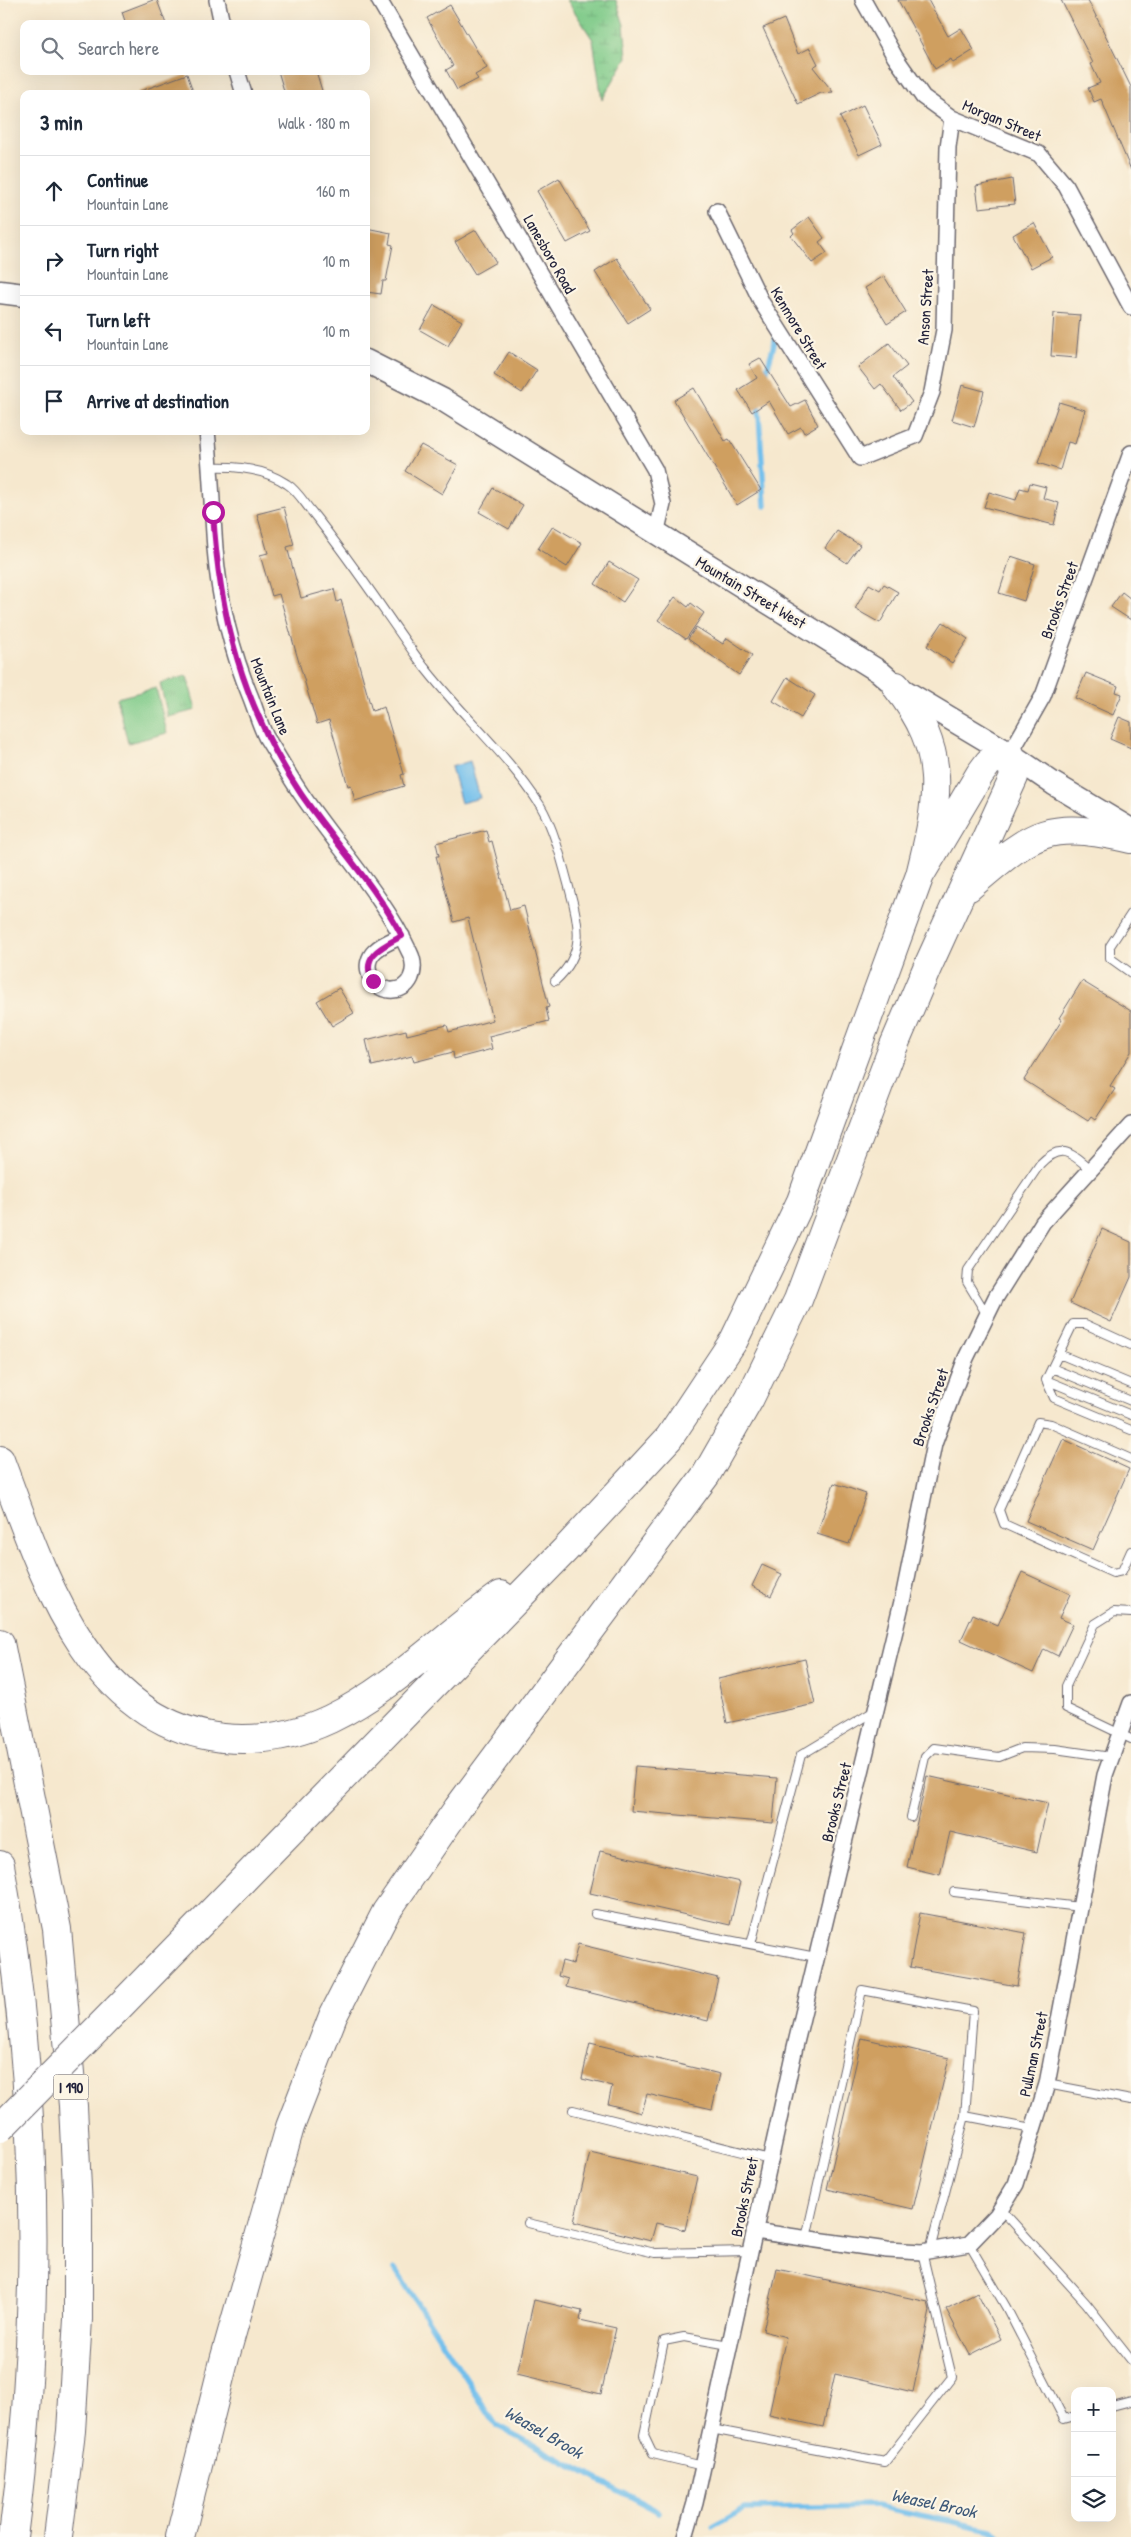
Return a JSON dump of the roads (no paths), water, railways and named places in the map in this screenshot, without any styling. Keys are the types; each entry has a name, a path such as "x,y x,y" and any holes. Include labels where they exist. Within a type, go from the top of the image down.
{"highway":[{"path":"0,2128 565,1550 668,1438 734,1340 801,1202 920,875 935,812 936,772 933,754 920,720 896,686"},
{"path":"180,2537 225,2356 287,2136 333,2016 386,1912 458,1808 706,1475 750,1398 798,1300 892,1050 1014,777 1010,754 989,762 980,774 920,875"},
{"path":"962,893 1016,847 1036,836 1057,830 1081,829 1131,839"},
{"path":"0,1460 43,1574 60,1609 80,1641 118,1686 148,1712 178,1727 215,1737 262,1739 284,1735 308,1729 352,1707 397,1677 492,1601 565,1550"},
{"name":"I 190","path":"0,1643 57,1929 73,2106 78,2208 78,2319 71,2431 58,2537"},
{"path":"0,1865 11,1926 25,2058 34,2241 29,2382 22,2466 13,2537"}],"main road":[{"path":"0,292 20,294"},
{"name":"Mountain Street West","path":"370,364 443,400 872,667 896,686 1010,754 1054,784 1131,830"}],"street":[{"path":"217,0 221,20"},
{"name":"Lanesboro Road","path":"379,0 655,470 662,490 663,504 656,534"},
{"name":"Morgan Street","path":"863,0 895,57 923,97 952,118 1039,154 1066,186 1131,307"},
{"path":"238,75 243,90"},
{"name":"Anson Street","path":"860,458 915,436 932,392 944,330 948,147 952,118"},
{"name":"Kenmore Street","path":"717,210 762,303 860,458"},
{"name":"Mountain Lane","path":"207,435 215,548 230,637 243,679 265,734 302,794 380,899 402,936"},
{"name":"Brooks Street","path":"1010,754 1043,696 1131,453"},
{"name":"Brooks Street","path":"685,2537 703,2466 749,2251 816,1957 904,1593 934,1444 966,1358 987,1315 1043,1222 1131,1125"},
{"name":"Pullman Street","path":"969,2244 1000,2208 1016,2184 1047,2084 1104,1775 1111,1757 1126,1736 1131,1703"},
{"path":"754,2231 926,2252 969,2244"}],"lane":[{"path":"211,467 240,467 258,471 288,484 326,529 421,663 485,734 531,792 547,820 571,893 579,929 574,956 563,974 555,981"},
{"path":"1131,914 1110,946 1110,958 1131,973"},
{"path":"987,1315 967,1282 968,1270 1040,1164 1049,1155 1061,1150 1072,1154 1090,1169"},
{"path":"1046,1380 1073,1324 1085,1324 1131,1345"},
{"path":"1059,1354 1131,1384"},
{"path":"1052,1368 1131,1401"},
{"path":"1046,1380 1131,1415"},
{"path":"1046,1380 1054,1398 1131,1430"},
{"path":"1131,1459 1051,1424 1038,1422 999,1510 1004,1524 1113,1573 1122,1571 1131,1553"},
{"path":"1126,1736 1066,1708 1066,1686 1095,1624 1114,1612 1131,1613"},
{"path":"751,1944 801,1755 876,1709"},
{"path":"911,1817 925,1757 934,1748 999,1757 1022,1748 1054,1749 1111,1757"},
{"path":"954,1892 1080,1907"},
{"path":"595,1914 816,1957"},
{"path":"711,2429 885,2462 952,2377 926,2252 965,2116 973,2011 862,1990 806,2238"},
{"path":"1047,2084 1131,2100"},
{"path":"573,2110 770,2159"},
{"path":"965,2116 1032,2129"},
{"path":"1000,2208 1086,2303 1131,2360"},
{"path":"528,2223 655,2253 749,2251"},
{"path":"969,2244 1006,2307 1064,2419 1071,2417"},
{"path":"703,2466 654,2454 644,2435 664,2341 684,2337 729,2345"},
{"path":"1116,2405 1131,2401"}],"water":[{"path":"470,761 480,798 461,803 451,767"}],"waterway":[{"path":"765,377 777,333"},
{"path":"758,400 765,506"},
{"name":"Weasel Brook","path":"395,2269 496,2425 659,2512"},
{"name":"Weasel Brook","path":"713,2527 745,2508 876,2506 992,2530 1001,2537"}]}
